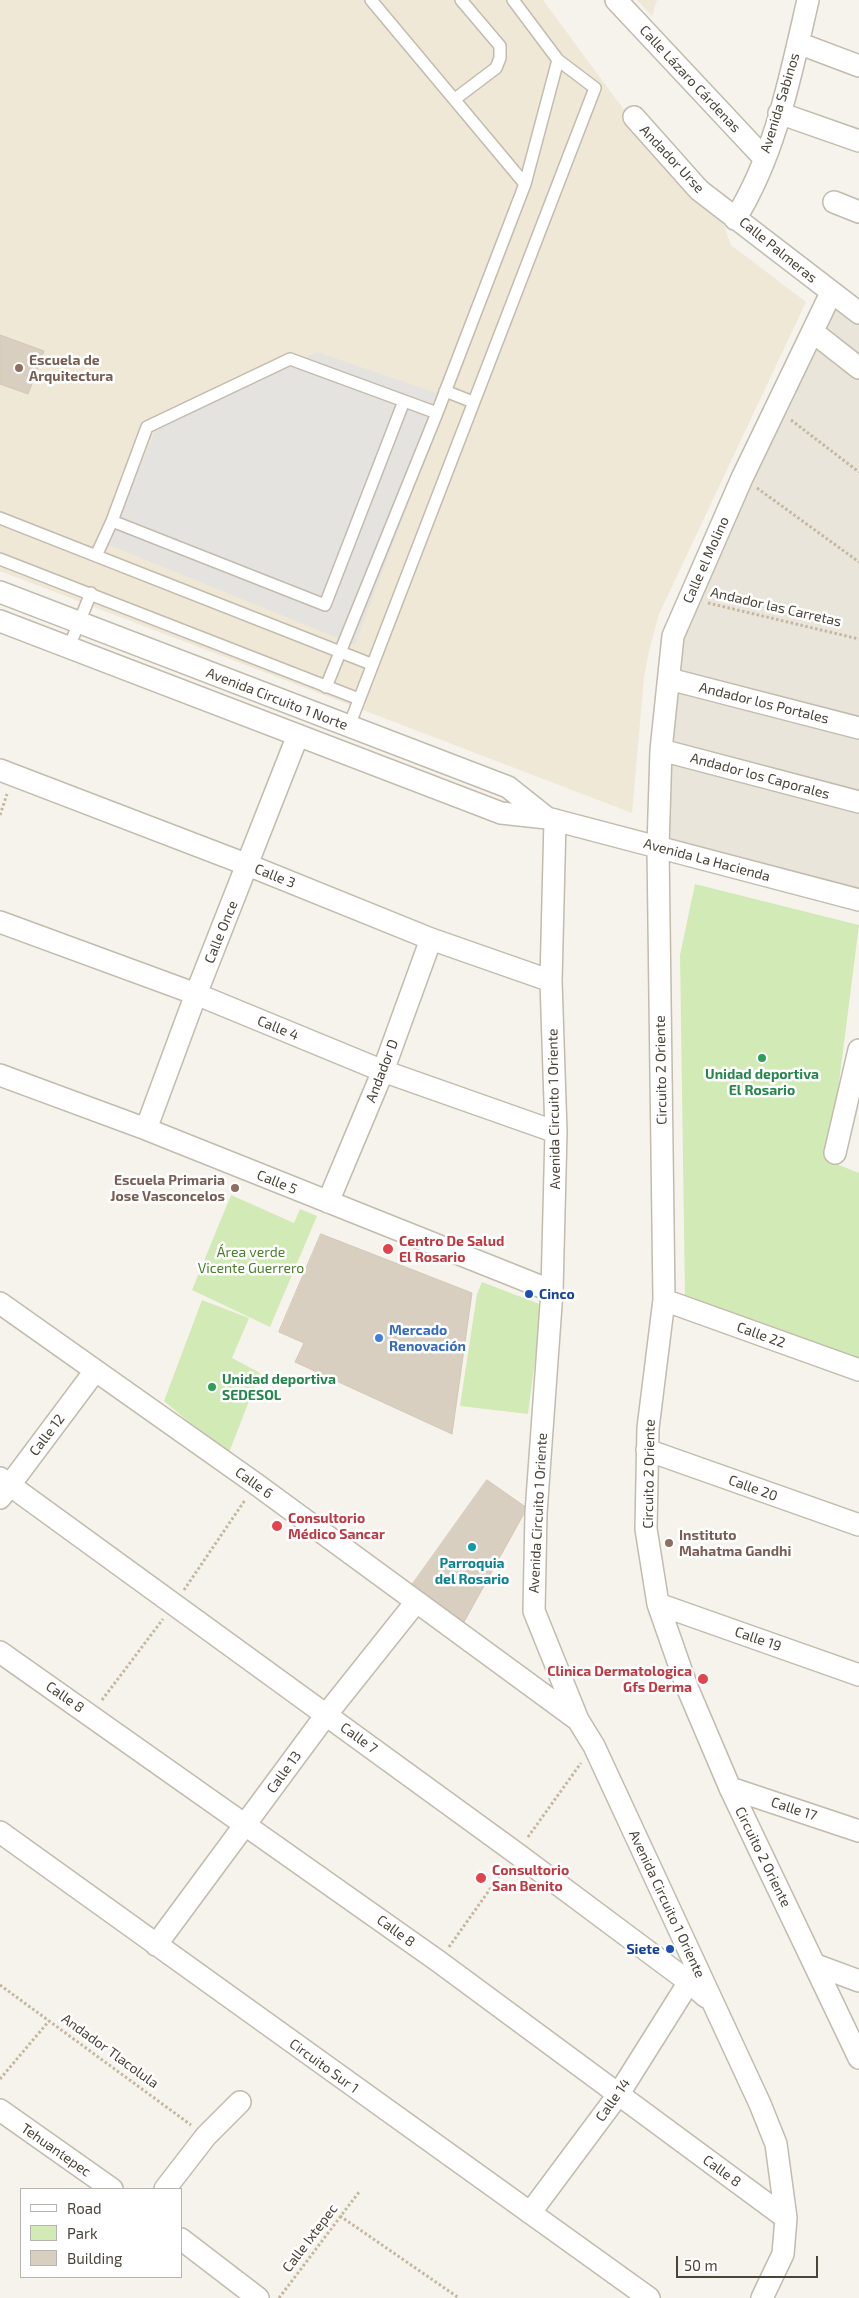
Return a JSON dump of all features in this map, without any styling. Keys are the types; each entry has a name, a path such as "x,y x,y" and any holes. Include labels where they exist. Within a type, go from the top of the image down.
{"street":[{"name":"Calle Lázaro Cárdenas","path":"616,0 764,158"},
{"name":"Avenida Sabinos","path":"740,211 764,158 779,113 808,0"},
{"path":"798,43 859,66"},
{"path":"779,113 859,141"},
{"name":"Andador Urse","path":"634,117 698,190 740,211"},
{"path":"834,202 859,212"},
{"name":"Calle Palmeras","path":"740,211 831,293 859,313"},
{"name":"Calle el Molino","path":"658,847 662,750 673,636 742,478 777,409 831,293"},
{"path":"813,332 859,368"},
{"name":"Avenida Circuito 1 Norte","path":"0,592 508,787 551,819"},
{"name":"Avenida Circuito 1 Norte","path":"0,621 501,812 551,819"},
{"name":"Andador los Portales","path":"669,678 859,728"},
{"name":"Calle Once","path":"146,1129 196,994 298,735"},
{"name":"Andador los Caporales","path":"662,750 859,802"},
{"name":"Calle 3","path":"0,770 248,865 431,938 551,980"},
{"name":"Avenida La Hacienda","path":"551,819 859,900"},
{"name":"Avenida Circuito 1 Oriente","path":"551,819 551,980 556,1132 552,1291 536,1513 534,1611 578,1720 594,1746 760,2104 776,2144 786,2218 783,2254 762,2298"},
{"name":"Circuito 2 Oriente","path":"658,847 664,1300 647,1450 646,1529 658,1604 687,1687 730,1788 859,2058"},
{"name":"Calle 4","path":"0,922 196,994 383,1071 556,1132"},
{"name":"Andador D","path":"328,1202 383,1071 431,938"},
{"path":"835,1153 859,1050"},
{"name":"Calle 5","path":"0,1075 146,1129 552,1291"},
{"name":"Calle 22","path":"664,1300 859,1370"},
{"name":"Calle 6","path":"0,1303 256,1484 578,1720"},
{"name":"Calle 12","path":"3,1487 95,1371"},
{"name":"Calle 20","path":"647,1450 859,1525"},
{"name":"Calle 7","path":"3,1487 326,1715 689,1982 713,2004"},
{"name":"Calle 13","path":"156,1945 326,1715 416,1602"},
{"name":"Calle 19","path":"658,1604 859,1675"},
{"name":"Calle 8","path":"0,1652 438,1961 786,2218"},
{"name":"Calle 17","path":"730,1788 859,1831"},
{"name":"Circuito Sur 1","path":"0,1832 649,2298"},
{"path":"816,1965 859,1981"},
{"name":"Calle 14","path":"530,2213 618,2095 689,1982"},
{"path":"166,2188 206,2136 240,2102"},
{"name":"Tehuantepec","path":"0,2110 111,2188"},
{"path":"182,2240 258,2298"}],"lane":[{"path":"370,0 525,184"},
{"path":"455,99 496,68 500,58 500,46 461,0"},
{"path":"349,726 371,664 595,88 558,60 513,0"},
{"path":"326,688 437,413 525,184 558,60"},
{"path":"96,556 112,520 147,427 290,359 437,413"},
{"path":"445,391 473,402"},
{"path":"112,520 325,605 404,401"},
{"path":"0,518 371,664"},
{"path":"0,559 90,593 326,688 359,699"},
{"path":"69,647 90,593"}],"path":[{"path":"777,409 859,472"},
{"path":"742,478 859,562"},
{"name":"Andador las Carretas","path":"688,598 859,639"},
{"name":"Andador Tlacolula","path":"0,1985 206,2136"},
{"path":"0,2079 49,2020"},
{"name":"Calle Ixtepec","path":"279,2298 359,2192"},
{"path":"340,2216 459,2298"}],"shaded area":[{"path":"0,0 543,0 627,114 720,214 731,245 806,302 659,614 644,678 632,813 0,571"},
{"path":"637,0 657,0 652,16"},
{"path":"831,293 859,313 859,900 658,847 673,636"},
{"path":"317,352 448,397 355,645 109,545 156,428"}],"green space":[{"name":"Unidad deportiva El Rosario","path":"695,884 859,925 829,1161 859,1173 859,1358 685,1296 680,955"},
{"name":"Área verde Vicente Guerrero","path":"231,1195 294,1223 300,1209 317,1216 270,1327 192,1290"},
{"path":"482,1282 542,1305 528,1414 460,1406 477,1294"},
{"name":"Unidad deportiva SEDESOL","path":"202,1300 249,1318 232,1358 260,1373 228,1455 164,1401"}],"building":[{"name":"Escuela de Arquitectura","path":"0,335 44,351 28,394 0,384"},
{"name":"Mercado Renovación","path":"321,1234 472,1293 452,1434 295,1362 304,1343 279,1332"},
{"name":"Parroquia del Rosario","path":"487,1480 527,1508 464,1622 412,1585"}],"place":[{"name":"Escuela de Arquitectura","path":"19,368"},
{"name":"Unidad deportiva El Rosario","path":"762,1058"},
{"name":"Escuela Primaria Jose Vasconcelos","path":"235,1188"},
{"name":"Centro De Salud El Rosario","path":"388,1249"},
{"name":"Cinco","path":"529,1294"},
{"name":"Mercado Renovación","path":"379,1338"},
{"name":"Unidad deportiva SEDESOL","path":"212,1387"},
{"name":"Consultorio Médico Sancar","path":"277,1526"},
{"name":"Instituto Mahatma Gandhi","path":"669,1543"},
{"name":"Parroquia del Rosario","path":"472,1547"},
{"name":"Clinica Dermatologica Gfs Derma","path":"703,1679"},
{"name":"Consultorio San Benito","path":"481,1878"},
{"name":"Siete","path":"670,1949"}]}
